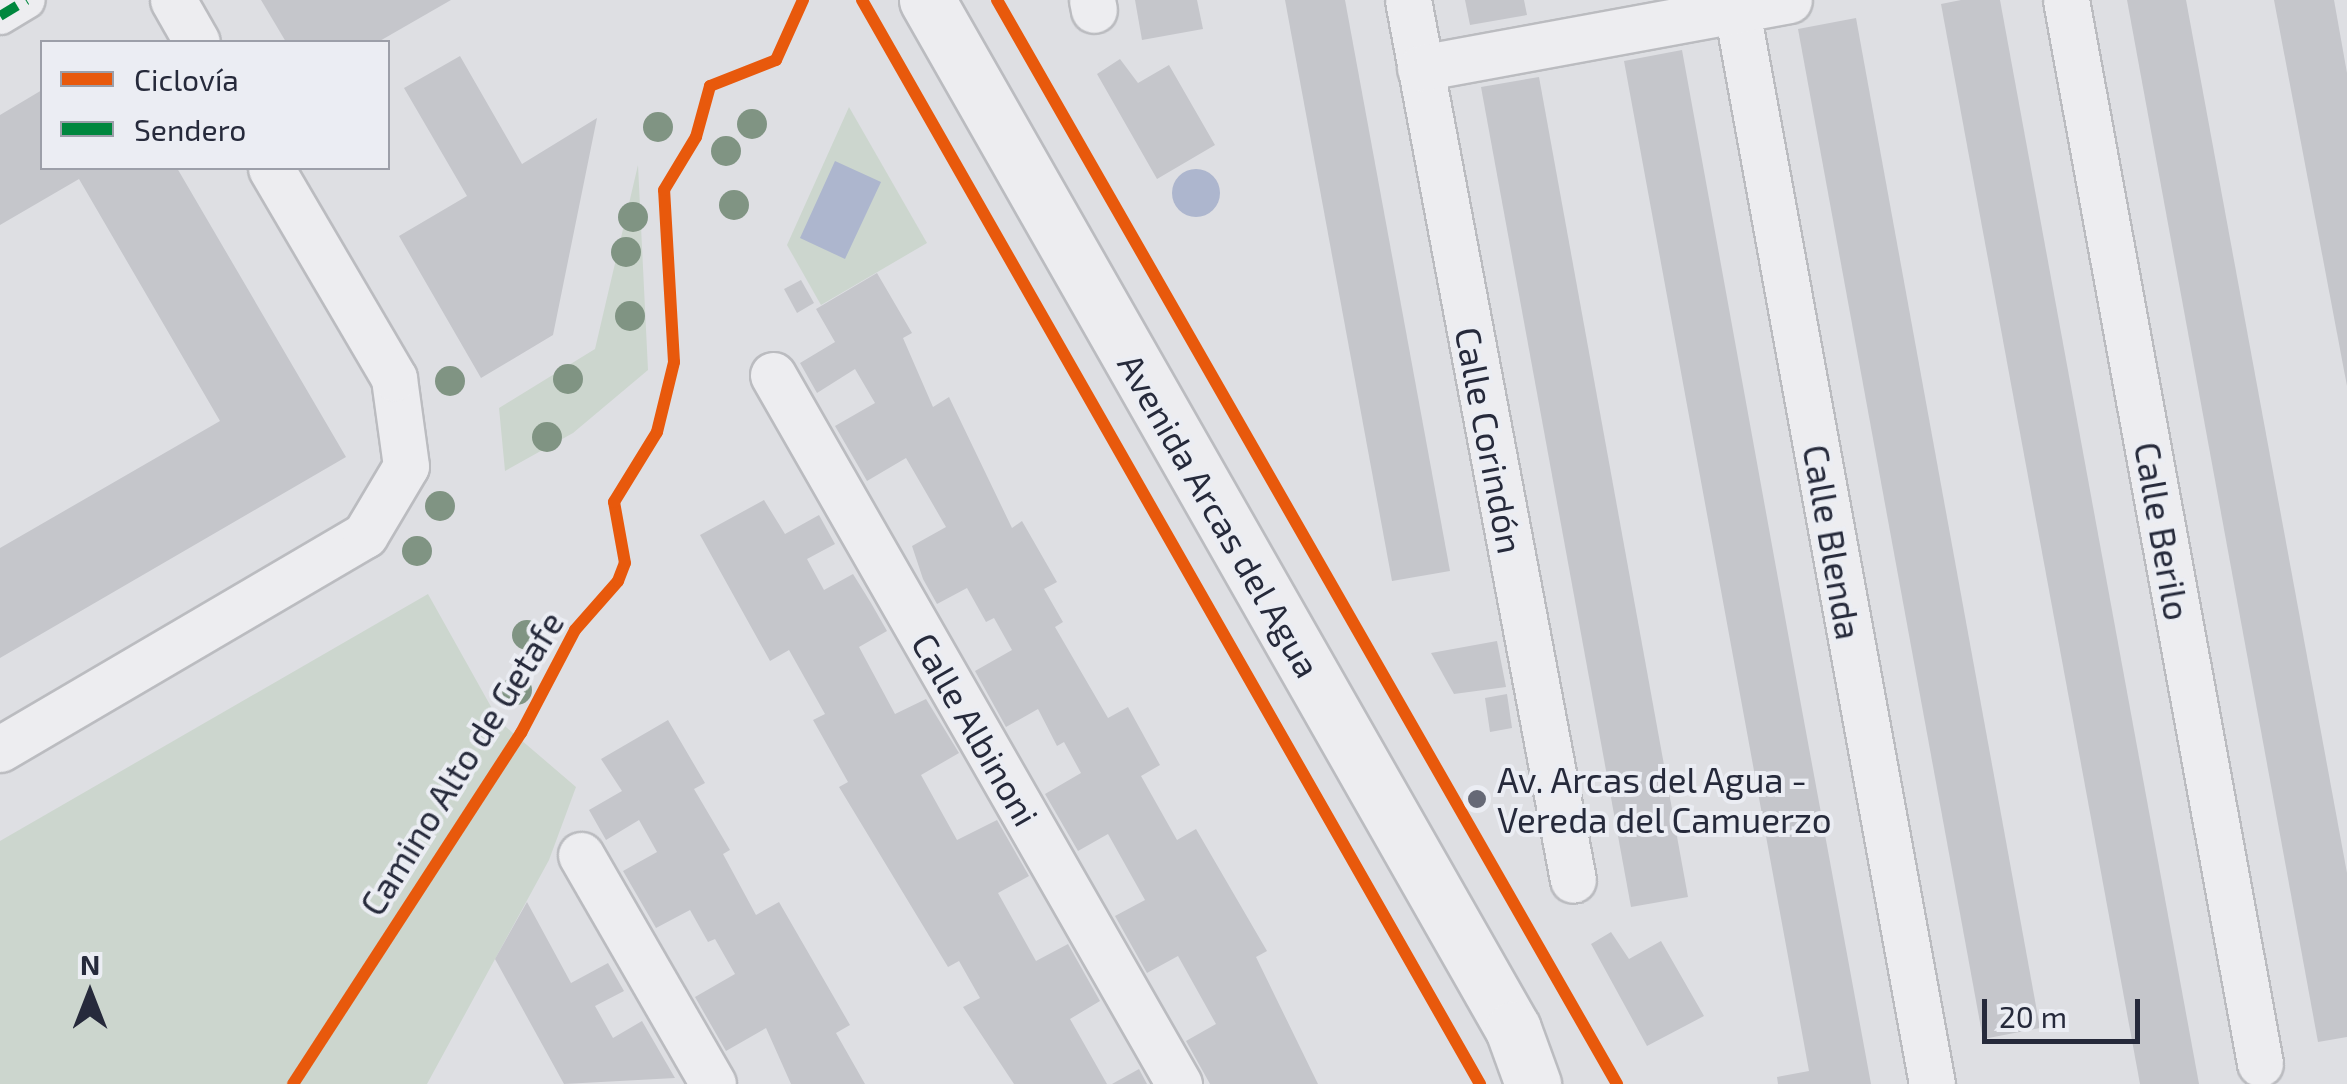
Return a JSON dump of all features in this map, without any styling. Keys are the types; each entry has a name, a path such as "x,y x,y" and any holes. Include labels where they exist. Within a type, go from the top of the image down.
{"street":[{"path":"0,16 27,0"},
{"path":"172,0 197,40"},
{"name":"Avenida Arcas del Agua","path":"927,0 1514,1029 1533,1084"},
{"name":"Calle Corindón","path":"1408,0 1573,880"},
{"path":"1420,68 1735,5 1788,0"},
{"name":"Calle Berilo","path":"2066,0 2260,1063"},
{"name":"Calle Blenda","path":"1735,5 1932,1084"},
{"path":"0,749 365,535 406,466 394,378 271,170"},
{"name":"Calle Albinoni","path":"773,374 1179,1084"},
{"path":"581,855 713,1084"},
{"name":"Avenida Arcas del Agua","path":"1514,1029 1572,1084"}],"shaded area":[{"path":"849,107 927,243 821,305 787,245"},
{"path":"638,165 648,370 573,433 505,471 499,408 595,349"},
{"path":"428,594 499,721 576,787 549,860 427,1084 0,1084 0,841"}],"water":[{"path":"835,161 881,182 845,259 800,238"},
{"path":"1196,169 1213,176 1220,193 1213,210 1196,217 1179,210 1172,193 1179,176"}],"building":[{"path":"261,0 451,0 381,40 285,40"},
{"path":"1135,0 1197,0 1203,29 1142,40"},
{"path":"1285,0 1345,0 1450,571 1392,581"},
{"path":"1465,0 1524,0 1527,15 1470,25"},
{"path":"2000,0 2199,1084 2140,1084 1941,4"},
{"path":"2127,0 2186,0 2347,873 2347,1037 2318,1042"},
{"path":"2274,0 2334,0 2347,73 2347,386"},
{"path":"1856,18 2040,1028 1983,1039 1798,29"},
{"path":"1682,50 1871,1084 1778,1084 1777,1077 1809,1071 1624,61"},
{"path":"460,56 522,164 597,118 553,335 481,378 399,236 467,196 404,88"},
{"path":"1120,59 1138,83 1169,65 1215,145 1157,179 1097,74"},
{"path":"1539,77 1688,897 1631,907 1481,87"},
{"path":"40,91 40,170 178,170 346,457 0,658 0,548 220,421 79,179 0,225 0,115"},
{"path":"877,273 912,333 903,338 933,407 949,397 1012,528 1022,521 1057,582 1044,589 1063,622 1055,627 1108,718 1128,707 1160,765 1141,776 1177,840 1196,829 1267,951 1256,957 1318,1084 1210,1084 1186,1041 1216,1024 1178,956 1147,973 1115,916 1145,900 1108,834 1078,851 1045,794 1081,773 1064,742 1057,746 1038,709 1006,727 975,671 1012,650 994,618 986,622 967,588 937,604 923,579 912,546 946,527 906,458 867,481 835,426 875,403 855,369 817,393 800,363 835,342 816,309"},
{"path":"801,280 814,303 797,313 784,289"},
{"path":"764,500 785,534 819,515 835,544 807,559 824,590 853,574 871,603 887,631 859,647 895,714 926,699 959,753 921,775 957,840 997,820 1029,876 998,893 1036,961 1068,944 1100,1001 1070,1019 1107,1084 1014,1084 963,1007 980,998 959,961 948,967 839,787 848,782 813,720 825,714 789,650 770,661 700,535"},
{"path":"1497,641 1506,687 1454,694 1431,653"},
{"path":"1507,694 1512,728 1490,732 1485,698"},
{"path":"668,720 705,783 694,789 730,850 723,854 756,915 779,902 850,1025 836,1033 865,1084 791,1084 766,1028 726,1051 695,997 735,974 715,939 708,942 690,910 656,928 623,871 657,852 639,820 606,840 589,810 622,791 601,759"},
{"path":"527,902 571,983 608,963 624,991 595,1006 613,1038 642,1021 675,1078 564,1084 495,959"},
{"path":"1611,932 1629,959 1661,941 1704,1016 1647,1046 1591,944"},
{"path":"1139,1069 1147,1084 1112,1084"}],"marked path":[{"path":"0,16 27,0"}],"cycle path":[{"name":"Camino Alto de Getafe","path":"293,1084 521,733 575,630 618,581 625,563 614,502 657,432 674,362 664,190 696,137 710,86 776,60 803,0"},
{"path":"862,0 1480,1084"},
{"path":"997,0 1617,1084"}],"place":[{"name":"Av. Arcas del Agua - Vereda del Camuerzo","path":"1477,799"}]}
